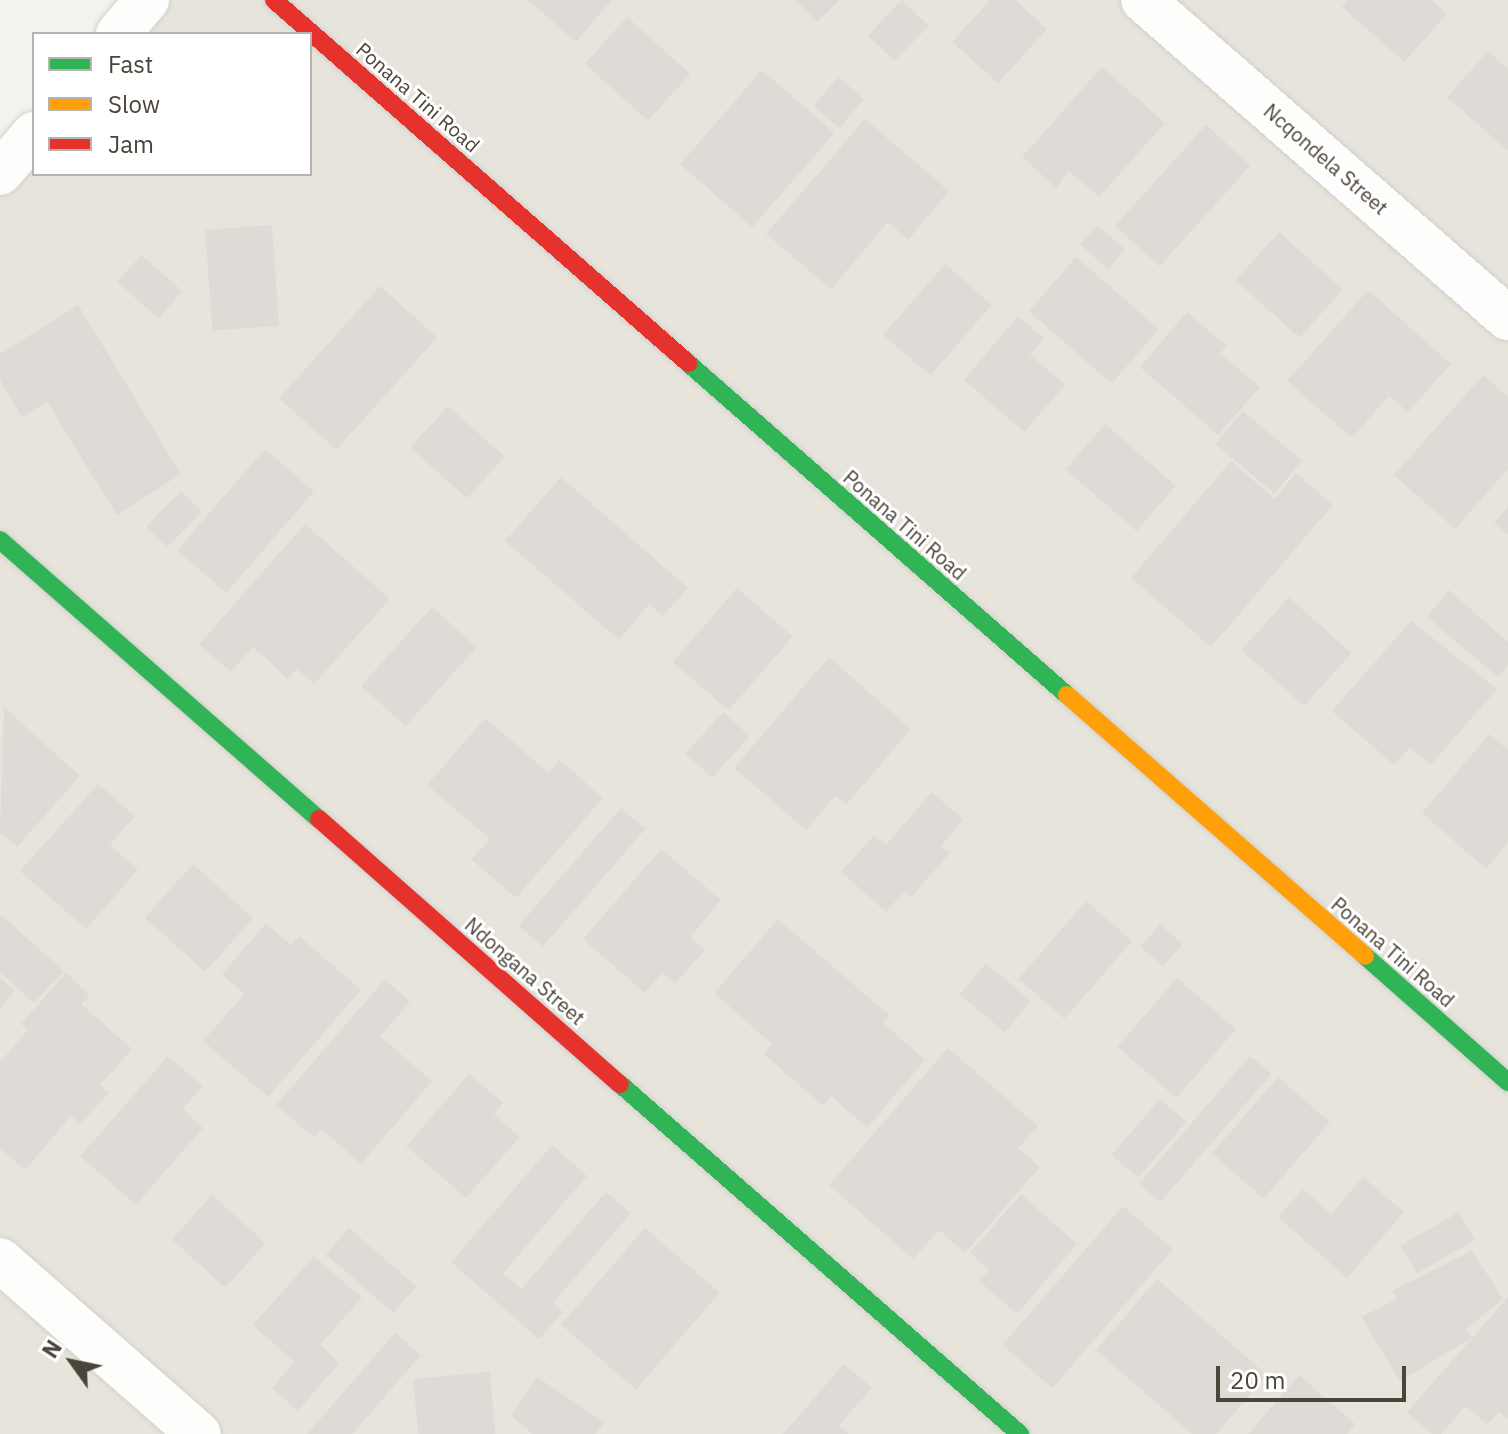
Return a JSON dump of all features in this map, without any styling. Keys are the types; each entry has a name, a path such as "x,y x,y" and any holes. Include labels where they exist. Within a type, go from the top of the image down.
{"street":[{"path":"120,32 147,0"},
{"name":"Ponana Tini Road","path":"274,0 310,32"},
{"name":"Ncqondela Street","path":"1143,0 1508,318"},
{"name":"Ponana Tini Road","path":"312,33 1508,1082"},
{"path":"0,173 32,136"},
{"name":"Ndongana Street","path":"0,540 1020,1434"},
{"path":"0,1260 199,1434"}],"shaded area":[{"path":"147,0 1508,0 1508,1434 0,1434 0,173 32,136 32,176 312,176 312,32 120,32"}],"building":[{"path":"528,0 612,0 576,42"},
{"path":"795,0 839,0 817,22"},
{"path":"902,0 929,26 895,61 868,35"},
{"path":"990,0 1016,0 1047,29 998,83 952,42"},
{"path":"1347,0 1432,0 1447,14 1404,62 1342,7"},
{"path":"627,17 690,74 648,121 585,64"},
{"path":"1488,51 1508,69 1508,151 1447,97"},
{"path":"1102,67 1165,123 1099,197 1069,171 1056,188 1022,157"},
{"path":"762,70 834,133 752,227 680,164"},
{"path":"838,77 864,99 840,128 814,106"},
{"path":"865,119 949,191 908,240 888,222 831,289 766,234"},
{"path":"1206,125 1251,165 1160,266 1115,226"},
{"path":"272,225 279,326 212,330 205,230"},
{"path":"1097,225 1125,249 1108,269 1080,245"},
{"path":"1279,232 1343,290 1299,338 1236,280"},
{"path":"141,255 183,291 159,318 117,282"},
{"path":"1076,257 1159,329 1112,384 1029,311"},
{"path":"945,264 992,305 930,376 883,335"},
{"path":"380,286 437,338 336,450 279,398"},
{"path":"1368,290 1451,364 1408,412 1389,396 1352,438 1287,381"},
{"path":"78,305 181,474 117,515 47,402 22,417 0,380 0,354"},
{"path":"1187,312 1227,346 1220,353 1260,387 1218,435 1140,367"},
{"path":"1018,316 1044,338 1030,354 1065,385 1024,432 964,380"},
{"path":"1483,375 1508,397 1508,469 1455,529 1394,475"},
{"path":"448,406 504,457 467,498 411,448"},
{"path":"1243,411 1302,460 1274,493 1215,444"},
{"path":"1105,424 1176,486 1137,531 1066,469"},
{"path":"265,449 314,492 226,593 177,550"},
{"path":"1231,461 1275,499 1296,473 1333,505 1211,647 1131,578"},
{"path":"561,477 688,588 663,616 649,604 619,640 505,541"},
{"path":"181,491 202,511 167,547 146,527"},
{"path":"1508,507 1508,534 1494,523"},
{"path":"305,524 390,599 314,684 297,669 288,679 253,647 231,672 199,644"},
{"path":"737,588 793,637 729,711 673,662"},
{"path":"1449,590 1508,642 1508,665 1498,677 1427,617"},
{"path":"1289,597 1351,653 1304,706 1241,650"},
{"path":"432,607 477,647 406,726 361,686"},
{"path":"1411,621 1497,689 1431,765 1410,747 1394,765 1332,711"},
{"path":"829,657 911,729 846,805 835,796 806,830 734,768"},
{"path":"4,707 80,776 17,847 0,832"},
{"path":"723,712 750,736 712,778 686,754"},
{"path":"485,718 549,773 560,760 603,798 516,898 471,859 490,839 427,785"},
{"path":"1489,734 1508,750 1508,843 1486,869 1422,813"},
{"path":"98,784 135,816 110,845 138,870 86,929 20,871"},
{"path":"932,792 963,819 941,846 950,853 911,897 905,891 886,912 841,872 874,835 886,845"},
{"path":"621,808 645,829 543,947 519,926"},
{"path":"661,849 721,900 690,937 705,950 675,984 662,973 645,993 583,939"},
{"path":"193,864 253,918 205,972 145,918"},
{"path":"1086,901 1132,941 1064,1019 1018,979"},
{"path":"0,914 64,971 34,1003 0,972"},
{"path":"778,919 889,1015 883,1023 925,1060 867,1128 831,1096 823,1106 764,1054 772,1044 714,993"},
{"path":"266,923 291,945 299,936 361,990 268,1097 203,1041 244,994 222,974"},
{"path":"1160,924 1183,944 1163,966 1140,947"},
{"path":"986,963 1031,1001 1005,1032 960,994"},
{"path":"66,973 90,995 81,1004 132,1049 100,1085 109,1093 80,1124 71,1116 25,1170 0,1148 0,1062 28,1030 21,1024"},
{"path":"0,978 15,991 0,1009"},
{"path":"1177,978 1236,1029 1176,1098 1117,1047"},
{"path":"385,979 410,1002 380,1036 432,1081 361,1164 321,1129 314,1138 276,1105"},
{"path":"948,1048 1038,1126 1018,1148 1040,1167 965,1253 939,1230 913,1259 829,1185"},
{"path":"168,1056 203,1086 183,1109 203,1128 136,1205 80,1156"},
{"path":"1250,1056 1271,1074 1160,1202 1139,1184"},
{"path":"469,1074 503,1103 494,1114 520,1137 466,1198 406,1146"},
{"path":"1278,1077 1330,1122 1264,1198 1212,1153"},
{"path":"1160,1099 1186,1122 1138,1178 1111,1155"},
{"path":"552,1145 587,1176 503,1273 521,1289 606,1192 631,1213 553,1303 563,1312 539,1339 451,1262"},
{"path":"1363,1177 1404,1212 1347,1278 1278,1217 1303,1189 1331,1214"},
{"path":"1021,1194 1077,1244 1017,1314 979,1281 989,1270 970,1253"},
{"path":"212,1195 266,1243 225,1288 172,1240"},
{"path":"1123,1206 1173,1249 1052,1388 1002,1345"},
{"path":"1459,1212 1475,1240 1417,1273 1401,1246"},
{"path":"349,1228 416,1286 393,1313 326,1254"},
{"path":"645,1228 720,1293 636,1390 561,1325"},
{"path":"1472,1251 1503,1299 1466,1329 1472,1338 1400,1381 1361,1317 1397,1299 1392,1291"},
{"path":"314,1256 362,1298 320,1345 339,1363 298,1411 272,1388 294,1362 253,1325"},
{"path":"1157,1279 1267,1375 1216,1434 1192,1434 1096,1350"},
{"path":"1508,1297 1508,1420 1499,1412 1487,1424 1466,1406 1441,1434 1432,1434 1407,1412"},
{"path":"395,1333 421,1355 352,1434 307,1434"},
{"path":"844,1364 872,1388 839,1425 849,1434 783,1434"},
{"path":"490,1372 495,1434 418,1434 413,1379"},
{"path":"1299,1375 1355,1424 1347,1434 1248,1434"},
{"path":"537,1377 604,1422 596,1434 532,1434 511,1415"}],"traffic: fast":[{"path":"688,363 1067,695"},
{"path":"0,540 319,819"},
{"path":"1365,956 1508,1082"},
{"path":"620,1084 1020,1434"}],"traffic: slow":[{"path":"1067,695 1365,956"}],"traffic: jam":[{"path":"274,0 310,32"},
{"path":"312,33 688,363"},
{"path":"319,819 620,1084"}]}
